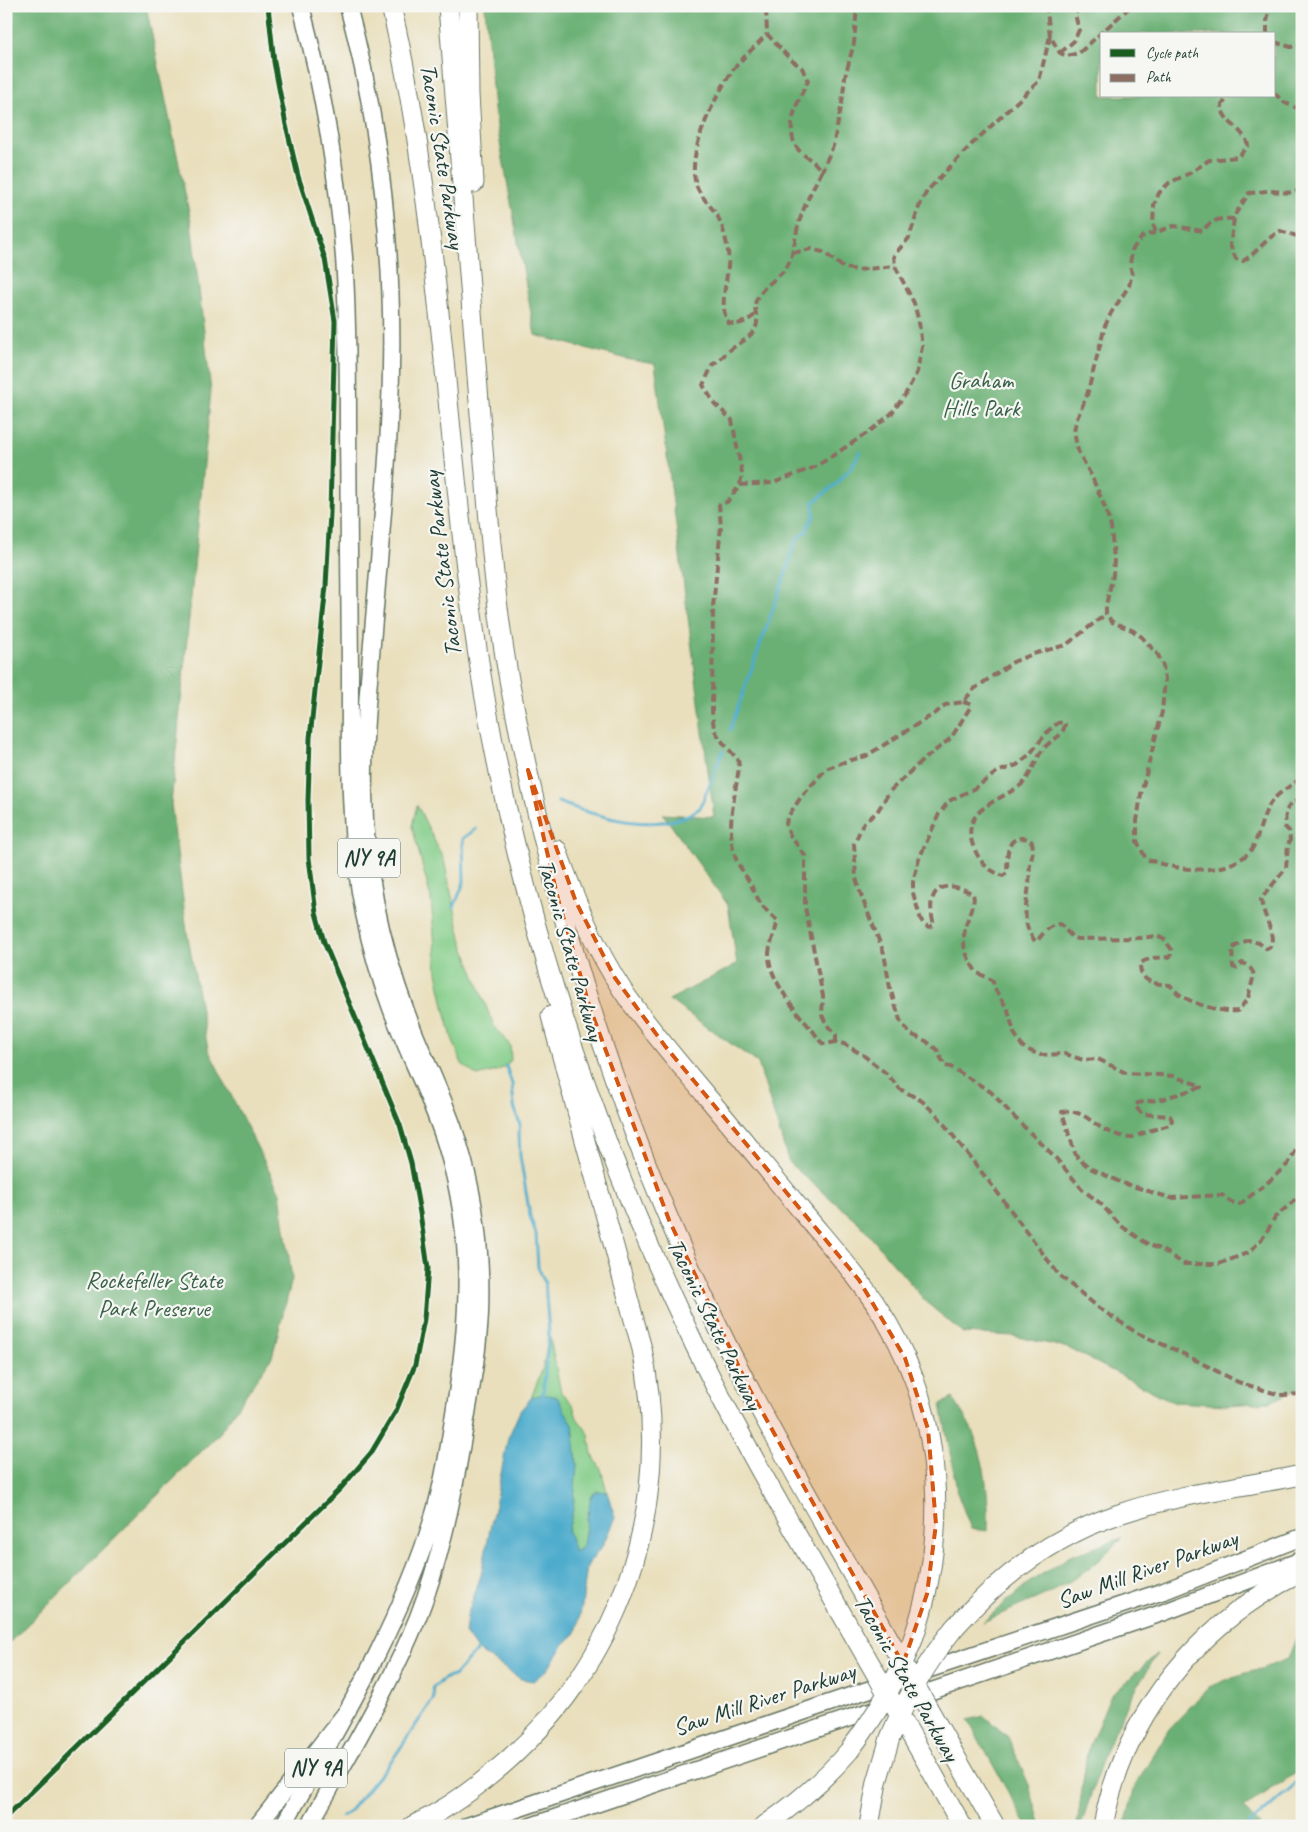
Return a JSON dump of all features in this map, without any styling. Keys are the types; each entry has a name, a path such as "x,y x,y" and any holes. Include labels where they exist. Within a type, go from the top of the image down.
{"highway":[{"name":"Taconic State Parkway","path":"391,6 412,105 425,189 470,591 485,699 510,829 541,943 588,1091 623,1184 658,1266 724,1403 962,1826"},
{"name":"Taconic State Parkway","path":"448,6 487,495 501,628 510,685 528,770 549,862 578,971 614,1079 654,1186 700,1289 750,1390 995,1826"},
{"path":"467,252 477,227 470,111 468,6"},
{"path":"528,770 582,916 615,978 665,1046 859,1280 889,1325 906,1358 928,1429 934,1464 935,1542 923,1610 912,1642 888,1693 867,1727 849,1751 804,1796 764,1826"},
{"path":"412,1826 449,1805 503,1765 544,1725 574,1686 600,1644 624,1593 638,1551 648,1498 652,1436 645,1362 635,1318 554,1030 547,995 541,943"},
{"path":"869,1826 877,1782 890,1738 902,1710 922,1674 954,1628 983,1598 1015,1570 1047,1548 1096,1523 1120,1514 1160,1502 1302,1476"},
{"path":"1102,1826 1115,1779 1130,1743 1146,1711 1172,1673 1204,1639 1235,1612 1266,1591 1302,1572"}],"main road":[{"name":"NY 9A","path":"283,1826 376,1658 422,1550 437,1503 448,1450 462,1365 468,1274 464,1229 453,1170 441,1128 390,1007 379,971 361,896 350,780 348,338 345,279 341,221 325,106 318,70 301,6"},
{"name":"NY 9A","path":"310,1826 395,1667 412,1632 426,1595 442,1542 455,1485 475,1361 480,1306 477,1232 466,1171 452,1124 396,984 377,908 366,831 364,753 389,426 391,311 388,238 376,135 369,90 348,6"},
{"name":"Saw Mill River Parkway","path":"467,1826 643,1765 1134,1601 1302,1537"},
{"name":"Saw Mill River Parkway","path":"531,1826 1162,1613 1302,1560"},
{"path":"257,1826 348,1710"}],"highlighted area":[{"path":"528,770 576,902 615,978 665,1046 859,1280 905,1358 928,1429 936,1524 927,1594 903,1664 750,1390 669,1220 590,1008 558,899"}],"green space":[{"name":"Rockefeller State Park Preserve","path":"6,6 146,6 191,222 211,391 171,804 187,932 208,1049 280,1193 292,1279 272,1357 218,1435 6,1646"},
{"name":"Graham Hills Park","path":"485,6 1302,6 1302,1388 1270,1402 1227,1405 1173,1402 1068,1348 1013,1336 963,1333 927,1303 859,1223 789,1163 758,1063 669,1000 737,964 728,905 663,814 714,817 655,364 631,360 535,335 494,109"},
{"path":"417,805 444,860 461,938 487,1009 495,1028 510,1045 511,1060 506,1066 497,1071 477,1076 462,1064 452,1038 437,972 431,899 412,826"},
{"path":"549,1333 561,1392 573,1405 577,1418 589,1434 592,1454 601,1469 607,1492 597,1491 588,1513 583,1546 575,1552 568,1531 573,1509 577,1465 573,1425 543,1394 531,1398 543,1367"},
{"path":"953,1398 971,1428 980,1453 987,1492 988,1531 971,1529 958,1495 941,1404"},
{"path":"1122,1538 1089,1569 1056,1590 983,1622 1027,1584 1070,1556"},
{"path":"1302,1623 1302,1769 1243,1808 1260,1826 1125,1826 1135,1786 1169,1729 1209,1687 1288,1659"},
{"path":"1157,1654 1130,1699 1104,1754 1081,1826 1077,1826 1087,1752 1111,1695"},
{"path":"984,1716 1008,1737 1029,1785 1041,1826 1027,1826 968,1720"}],"water":[{"path":"543,1394 557,1397 573,1425 577,1465 573,1509 568,1531 575,1552 583,1546 591,1496 597,1491 607,1492 615,1517 603,1545 587,1566 582,1606 576,1633 564,1644 547,1670 533,1681 521,1679 477,1650 465,1633 467,1616 481,1575 508,1438 520,1411 531,1398"}],"waterway":[{"path":"730,730 793,548 797,540 807,531 808,525 814,517 813,503 837,483 852,466 860,452"},
{"path":"558,802 629,822 648,823 684,817 700,808 723,751"},
{"path":"454,907 464,882 463,839 476,829"},
{"path":"506,1066 512,1084 514,1106 520,1125 520,1156 530,1216 536,1234 538,1267 545,1283 549,1333 543,1394"},
{"path":"342,1816 348,1813 395,1756 434,1698 433,1687 449,1676 454,1676 477,1650"},
{"path":"1248,1826 1302,1778"}],"marked path":[{"path":"740,485 742,473 732,420 714,403 703,385 713,364 745,340 756,328 756,301 763,290 789,263 802,212 821,173 817,165 797,148 793,140 792,123 794,114 808,81 802,68 790,59 767,34 766,8 768,6"},
{"path":"821,173 833,146 845,77 854,43 857,6"},
{"path":"1043,6 1047,11 1050,36 1060,53 1067,56 1079,53 1100,34"},
{"path":"1060,53 1074,41 1079,30 1075,14 1081,6"},
{"path":"1102,32 1131,6"},
{"path":"1267,32 1270,6"},
{"path":"755,315 742,323 728,323 724,306 728,251 723,228 717,215 697,187 694,174 698,143 710,110 733,70 767,34"},
{"path":"1050,36 1039,81 972,144 927,191 919,207 909,238 894,255 895,266 914,303 919,322 922,347 917,372 905,395 891,414 869,432 815,467 773,483 740,485 727,502 719,505 721,526 713,607 712,711 714,729 738,760 739,767 731,824 733,847 737,862 758,899 763,907 777,920 769,957 774,976 792,1005 824,1044 836,1042 844,1044 863,1055 887,1074 900,1089 922,1101 937,1115 1059,1275 1099,1308 1137,1333 1180,1352 1238,1382 1280,1395 1302,1394"},
{"path":"1276,43 1291,47 1302,44"},
{"path":"1276,95 1285,103 1302,110"},
{"path":"1156,232 1153,224 1154,205 1159,193 1169,183 1190,173 1209,160 1238,157 1248,145 1246,139 1225,116 1222,105 1227,98"},
{"path":"1302,188 1294,192 1270,191 1249,193 1236,213 1230,245 1236,259 1243,261 1280,231 1297,236 1302,235"},
{"path":"1234,219 1217,220 1209,224 1203,231 1174,226 1142,237 1132,250 1130,265 1132,274 1129,286 1111,313 1105,326 1087,395 1076,421 1074,432 1078,451 1092,477 1111,527 1114,559 1106,614 1112,622 1132,630 1142,637 1158,655 1163,666 1165,679 1162,712 1141,794 1137,821 1137,841 1146,859 1168,866 1192,869 1217,868 1239,860 1249,853 1253,847 1272,801 1302,777"},
{"path":"793,253 811,249 823,252 844,268 858,270 895,266"},
{"path":"836,1042 836,1035 827,1025 822,1015 823,996 805,907 805,856 790,835 786,825 787,818 801,797 826,769 866,756 937,712 945,705 963,702 974,689 1013,662 1033,654 1066,645 1106,614"},
{"path":"963,702 971,706 951,738 916,766 890,791 877,812 863,824 854,844 856,878 884,953 890,988 900,1020 910,1034 926,1041 937,1050 945,1066 951,1067 991,1092 1053,1155 1083,1190 1100,1203 1120,1225 1149,1245 1162,1250 1184,1264 1219,1264 1250,1252 1265,1235 1275,1217 1302,1194"},
{"path":"1302,800 1292,802 1286,811 1285,827 1289,831 1290,840 1286,868 1261,899 1272,937 1270,947 1267,949 1259,943 1248,940 1232,948 1233,967 1236,968 1242,963 1250,967 1254,975 1248,998 1238,1011 1224,1011 1199,1004 1185,998 1170,985 1154,983 1146,979 1140,964 1152,958 1169,957 1171,955 1172,950 1165,940 1157,936 1078,939 1073,938 1060,924 1057,924 1050,927 1035,941 1030,934 1026,920 1033,851 1032,842 1027,838 1016,839 1012,842 1008,852 1007,873 1003,876 993,871 979,858 970,835 971,825 976,816 992,802 1025,781 1042,750 1062,732 1065,724 1063,722 1058,723 1049,730 1030,754 1017,765 997,772 975,788 949,801 939,814 919,859 913,882 913,893 921,920 929,927 934,925 931,903 939,889 949,886 956,887 973,894 974,901 964,934 967,956 977,973 989,978 993,982 996,991 1008,1010 1014,1033 1026,1049 1040,1055 1066,1054 1083,1060 1098,1059 1126,1073 1173,1076 1201,1087 1162,1099 1138,1103 1135,1106 1142,1114 1170,1116 1172,1120 1170,1125 1130,1138 1103,1129 1084,1116 1074,1112 1062,1112 1075,1153 1090,1168 1120,1182 1171,1198 1222,1195 1231,1202 1240,1204 1288,1164 1302,1140"}],"cycle path":[{"path":"6,1817 340,1489 371,1453 396,1411 415,1365 424,1319 428,1268 411,1163 400,1125 324,942 316,913 309,858 310,738 326,586 330,513 335,321 325,259 298,176 286,125 274,62 268,6"}]}
